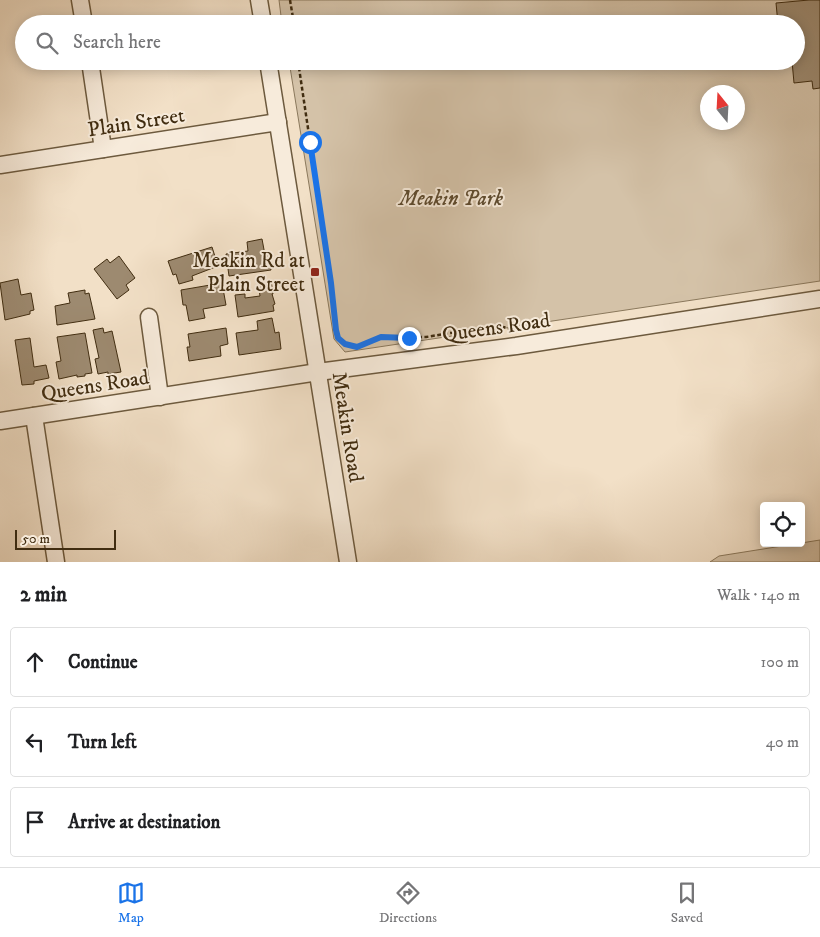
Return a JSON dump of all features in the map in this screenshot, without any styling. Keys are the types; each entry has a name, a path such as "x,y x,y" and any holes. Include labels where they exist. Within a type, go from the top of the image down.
{"street":[{"path":"80,0 82,15"},
{"path":"259,0 262,15"},
{"path":"91,70 103,149"},
{"name":"Meakin Road","path":"269,70 348,562"},
{"name":"Plain Street","path":"0,165 278,122"},
{"name":"Queens Road","path":"0,421 318,372 516,346 820,300"},
{"path":"150,317 160,397"},
{"path":"34,416 56,562"}],"path":[{"path":"290,0 292,15"},
{"path":"299,70 338,338 345,344 357,347 381,337 426,337 493,326 517,330"}],"green space":[{"name":"Meakin Park","path":"279,0 820,0 820,281 345,352 334,339 290,70 805,70 805,15 281,15"},
{"path":"820,540 820,562 710,562 719,556 776,547 805,547 805,542"}],"building":[{"path":"820,0 820,88 813,89 812,81 794,83 793,70 805,70 805,15 777,15 776,3"},
{"path":"262,239 265,255 268,254 271,270 229,276 226,254 248,251 247,242"},
{"path":"212,247 218,266 192,276 193,280 179,284 176,274 173,275 168,261"},
{"path":"119,256 135,278 126,285 129,290 117,299 94,269 107,259 110,263"},
{"path":"18,279 21,295 31,293 34,310 30,311 30,314 5,320 0,283"},
{"path":"271,280 275,304 273,305 274,311 238,317 235,295 245,294 245,298 260,296 258,282"},
{"path":"222,283 226,305 203,309 205,318 189,321 186,305 183,305 181,290"},
{"path":"85,290 85,294 89,293 95,319 57,325 55,306 70,303 68,293"},
{"path":"272,318 275,333 279,332 281,349 239,355 236,333 258,330 257,321"},
{"path":"103,328 104,333 112,331 121,372 98,374 95,359 99,358 93,330"},
{"path":"226,328 228,344 220,346 221,356 189,361 187,347 190,347 188,334"},
{"path":"85,333 92,373 85,374 85,376 77,377 77,375 59,379 56,362 61,361 57,337"},
{"path":"30,338 34,367 46,365 49,378 34,381 34,384 22,385 15,340"}],"place":[{"name":"Meakin Rd at Plain Street","path":"315,272"}],"route":[{"path":"310,142 338,338 345,344 357,347 381,337 409,338"}]}
